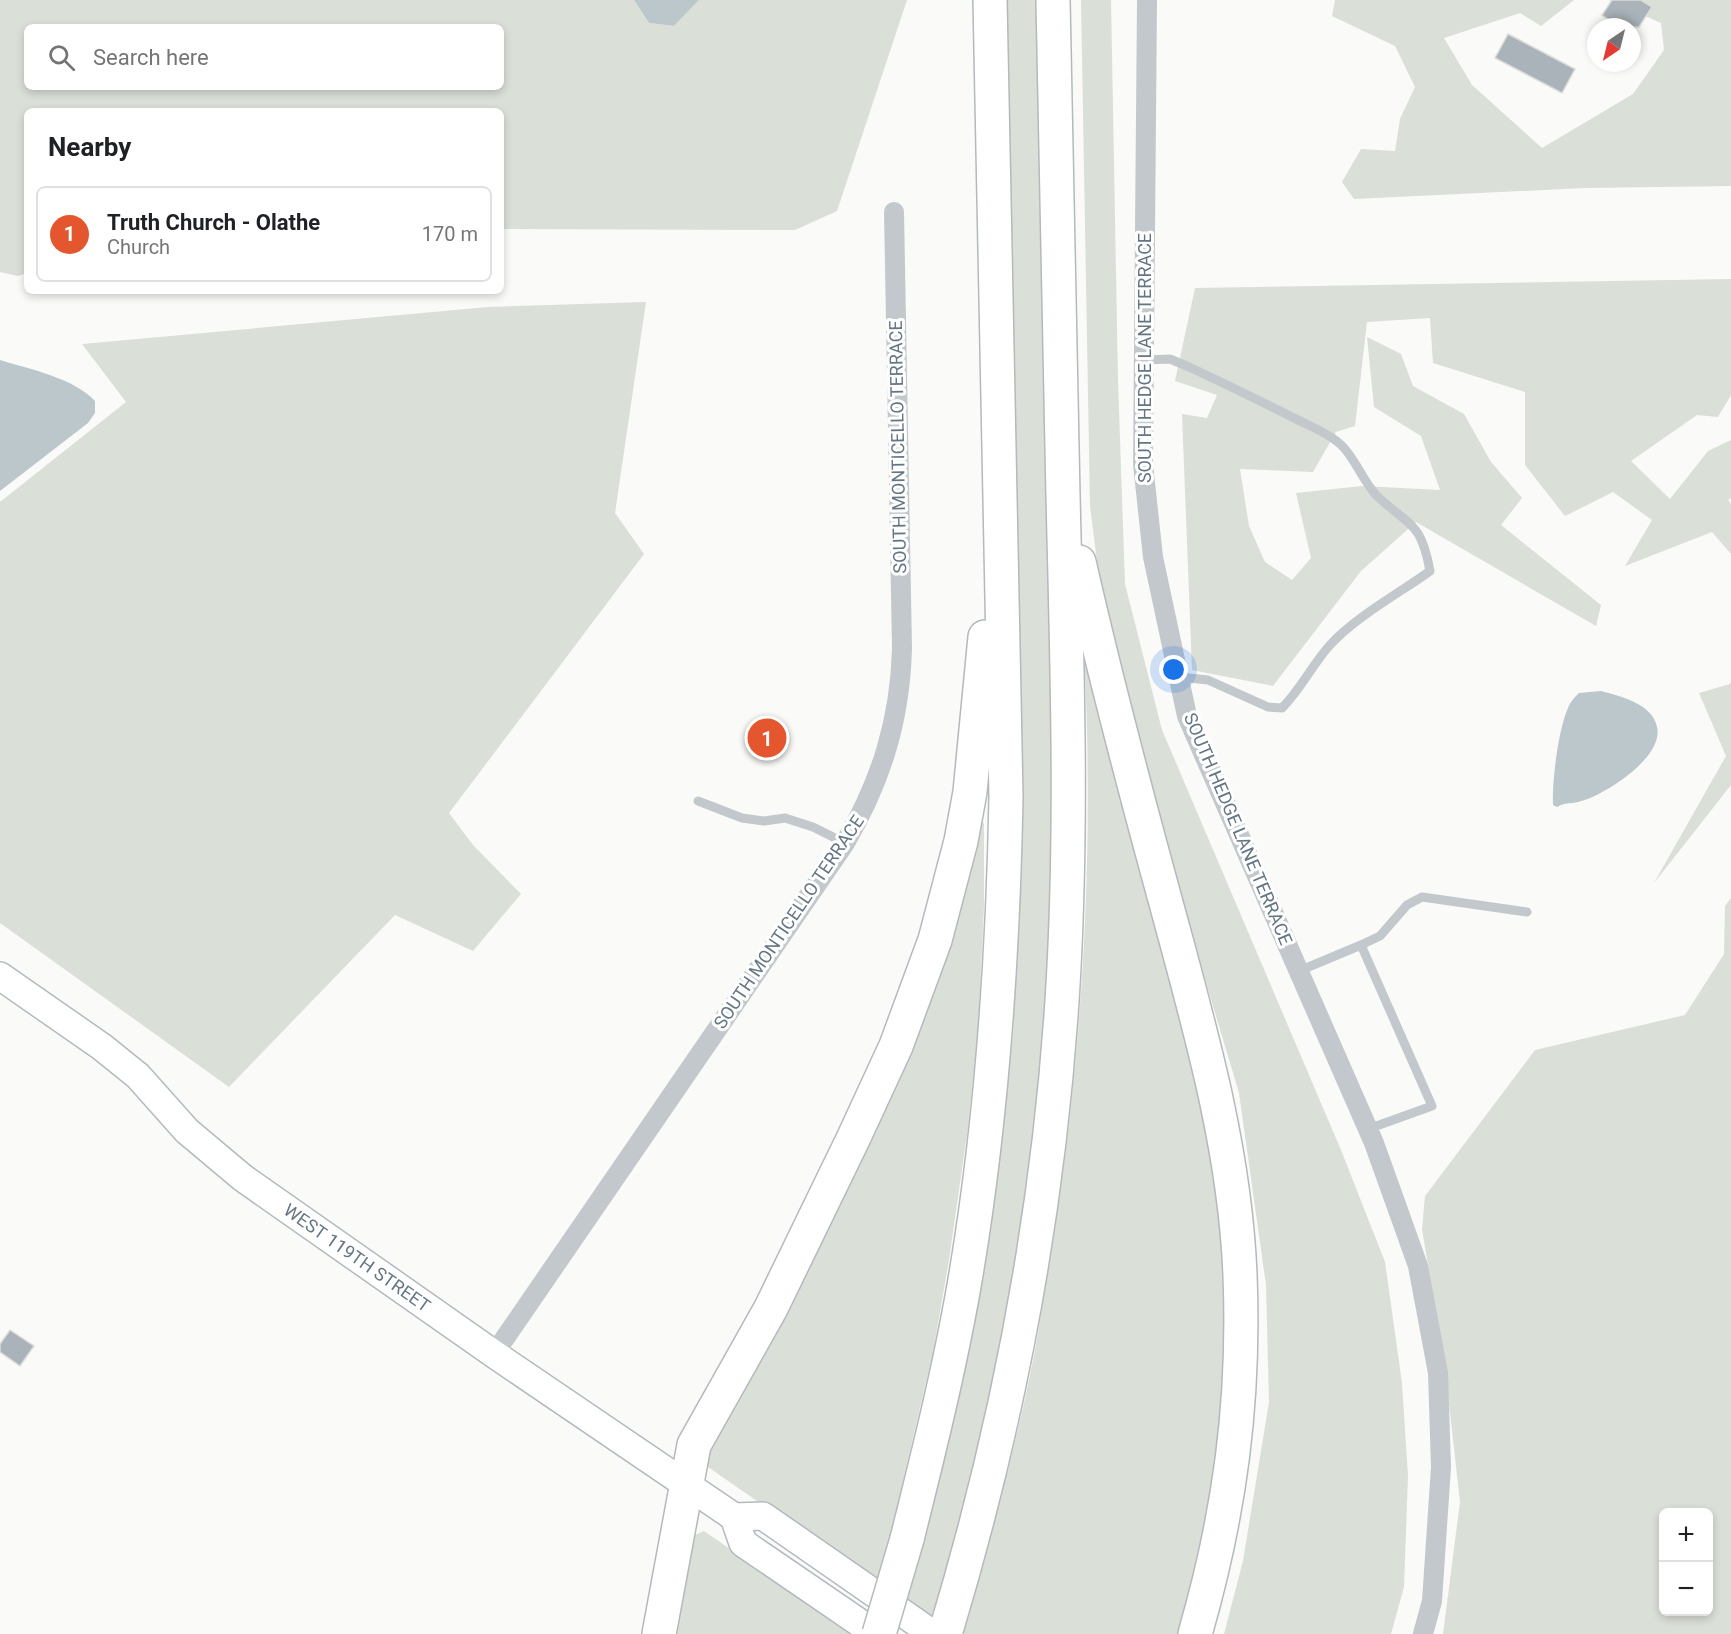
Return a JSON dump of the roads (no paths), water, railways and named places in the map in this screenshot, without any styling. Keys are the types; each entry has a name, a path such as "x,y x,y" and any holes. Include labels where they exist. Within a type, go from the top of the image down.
{"highway":[{"path":"878,1634 907,1539 945,1384 964,1286 978,1193 998,1011 1004,899 1006,796 990,0"},
{"path":"945,1634 963,1574 999,1430 1024,1299 1040,1206 1054,1093 1062,1000 1067,860 1067,674 1053,0"},
{"path":"659,1634 694,1445 771,1308 843,1158 896,1046 935,940 961,841 970,792 1000,491"},
{"path":"1063,492 1098,648 1211,1074 1234,1200 1240,1273 1239,1411 1232,1470 1221,1530 1209,1587 1195,1634"}],"main road":[{"name":"WEST 119TH STREET","path":"0,976 102,1047 138,1076 187,1131 243,1178 494,1354 734,1517"},
{"path":"878,1634 743,1542 734,1517 763,1516 933,1634"}],"street":[{"name":"SOUTH HEDGE LANE TERRACE","path":"1147,0 1143,464 1153,557 1187,716 1368,1129 1418,1266 1438,1373 1441,1467 1432,1601 1423,1634"},
{"name":"SOUTH MONTICELLO TERRACE","path":"494,1354 845,843 865,808 880,771 897,710 901,681 894,212"}],"lane":[{"path":"1144,360 1170,359 1189,367 1312,427 1341,444 1376,495 1419,532 1427,553 1430,571 1344,632 1313,666 1292,698 1282,708 1268,707 1208,680 1179,677"},
{"path":"698,801 742,818 764,821 785,818 813,827 845,843"},
{"path":"1299,971 1380,936 1407,905 1422,897 1527,912"},
{"path":"1361,945 1432,1106 1368,1129"}],"place":[{"name":"Truth Church - Olathe","path":"767,738"}]}
